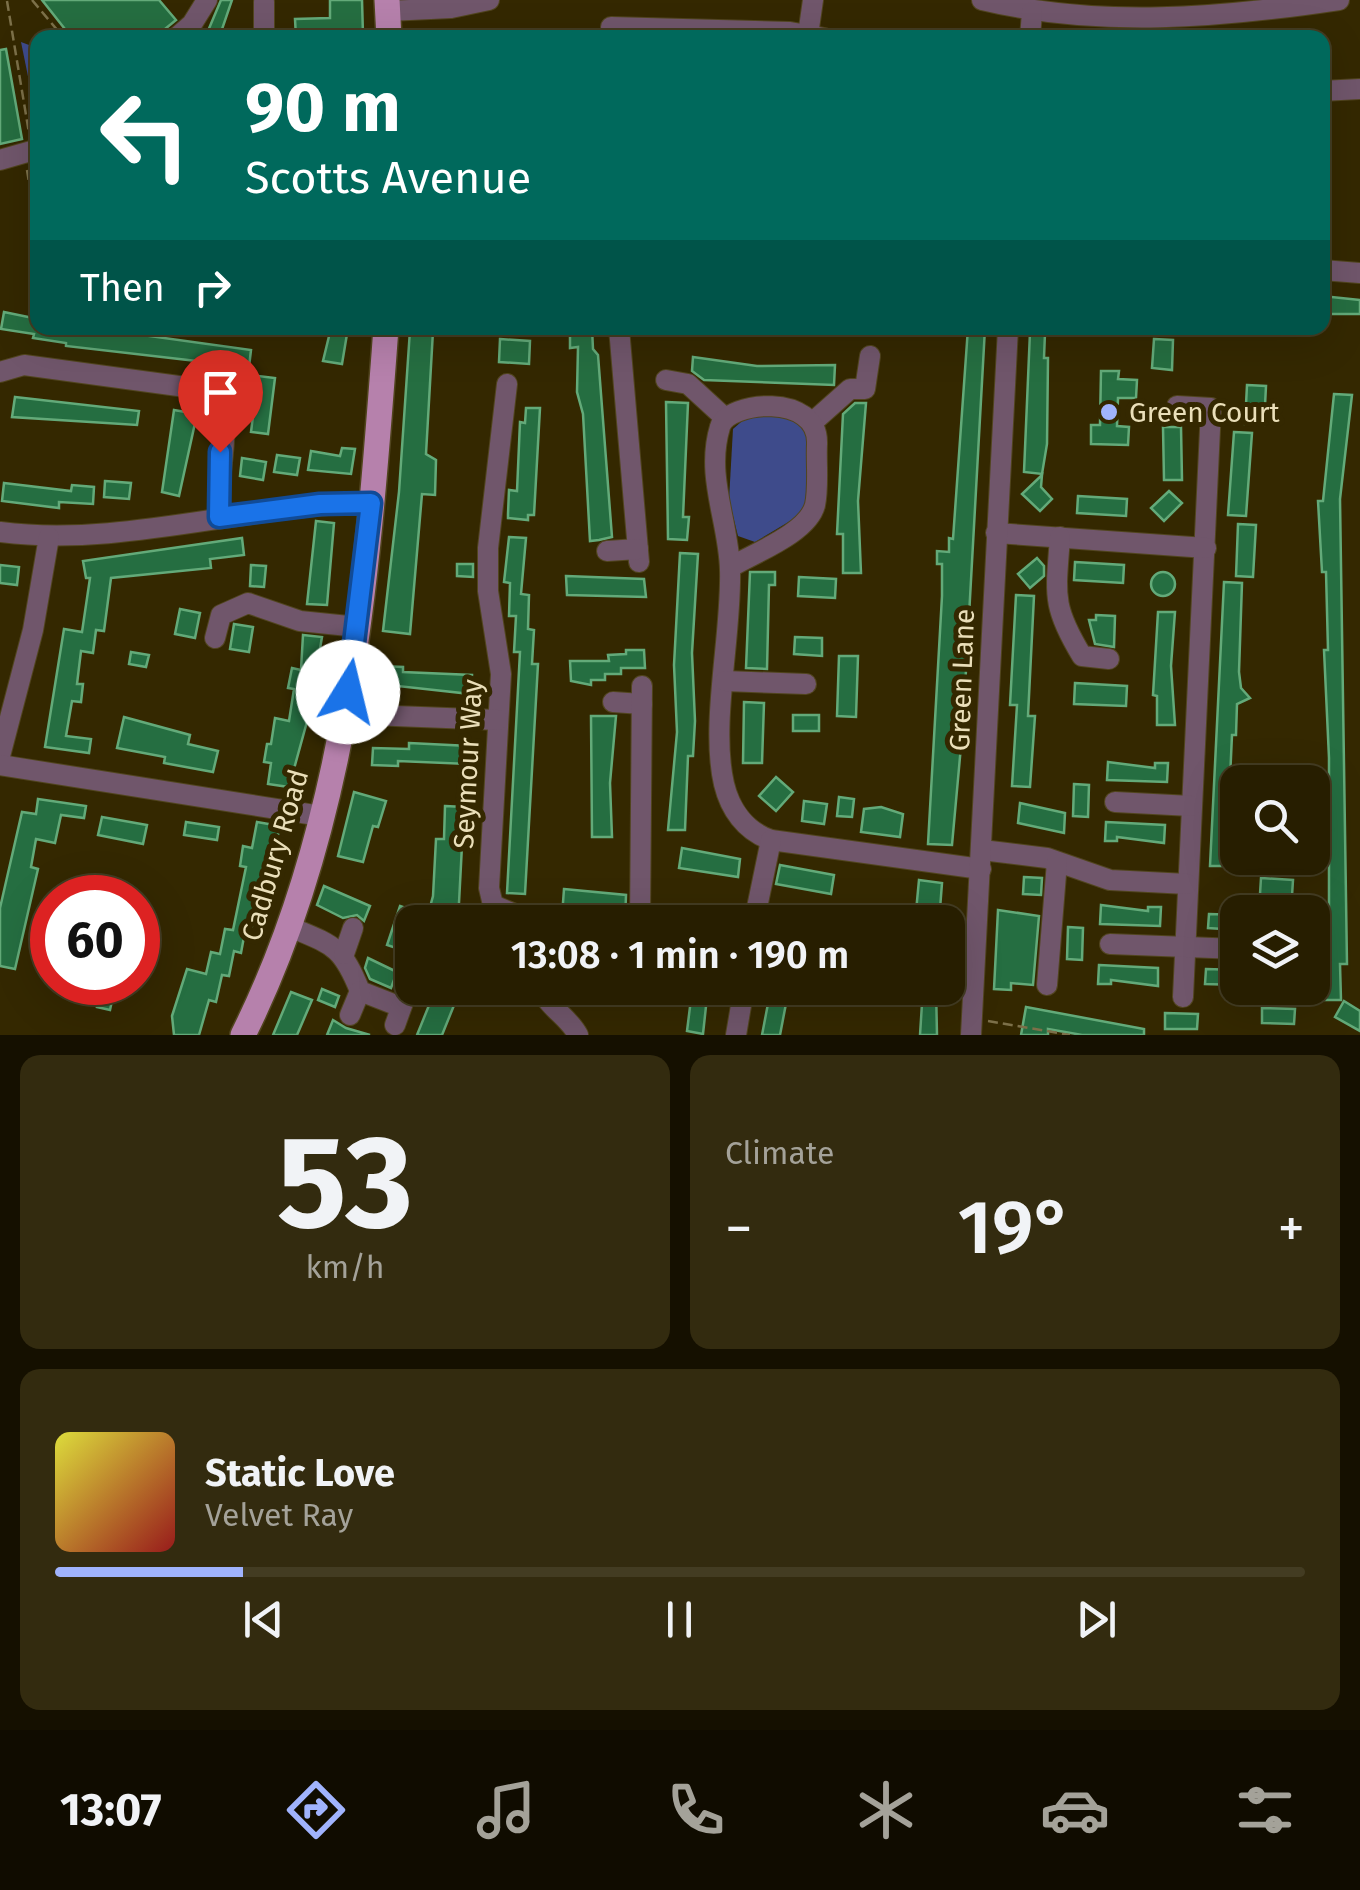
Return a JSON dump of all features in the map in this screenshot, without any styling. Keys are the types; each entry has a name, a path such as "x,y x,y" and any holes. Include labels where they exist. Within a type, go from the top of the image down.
{"main road":[{"name":"Cadbury Road","path":"243,1035 290,927 344,714 358,627 385,335"}],"street":[{"path":"185,30 207,0"},
{"path":"388,6 452,8 489,0"},
{"path":"813,0 816,30"},
{"path":"982,0 1110,19 1196,15 1339,0"},
{"path":"264,2 264,30"},
{"path":"1196,15 1197,30"},
{"path":"611,27 638,30"},
{"path":"1330,91 1360,89"},
{"path":"0,160 30,153"},
{"path":"1330,271 1360,273"},
{"path":"607,551 638,555 620,335"},
{"name":"Green Lane","path":"977,1027 1008,335"},
{"path":"730,567 809,518 815,506 814,421 850,388 865,389 870,356"},
{"path":"0,372 24,365 208,390 220,397 224,418 216,486 219,517"},
{"path":"666,380 688,384 724,417"},
{"name":"Seymour Way","path":"493,905 490,888 501,674 488,577 511,398"},
{"path":"1177,406 1211,408 1183,997"},
{"path":"814,421 800,410 742,408 724,417 719,428 715,489 730,567 720,757 725,788 739,818 770,840 982,860 1058,862 1110,880 1186,884"},
{"path":"0,532 49,538 320,504 371,503"},
{"path":"996,533 1206,548"},
{"path":"1060,537 1056,603 1082,656 1109,659"},
{"path":"0,756 33,630 49,538"},
{"path":"215,638 222,616 248,603 300,621 358,627"},
{"path":"1069,666 1070,637"},
{"path":"725,681 806,684"},
{"path":"613,702 642,695 640,905"},
{"path":"344,714 498,720"},
{"path":"0,765 321,816"},
{"path":"1115,802 1191,806"},
{"path":"757,905 770,840"},
{"path":"1047,985 1058,862"},
{"path":"290,927 344,954 360,991 398,1016 402,1005"},
{"path":"344,954 352,928"},
{"path":"1110,944 1220,948"},
{"path":"350,1015 360,991"},
{"path":"550,1005 567,1018 578,1035"},
{"path":"736,1035 741,1005"}],"path":[{"path":"32,0 57,30"},
{"path":"7,1 30,141"},
{"path":"977,1027 1070,1035"}],"shaded area":[{"path":"21,42 30,45 30,86"},
{"path":"749,415 794,418 808,427 807,511 755,542 738,536 729,500 733,429"}],"building":[{"path":"42,0 159,0 176,20 164,30 66,30"},
{"path":"221,0 232,0 222,30 208,30"},
{"path":"330,0 362,0 363,30 296,30 295,19 330,18"},
{"path":"6,49 22,139 0,144 0,50"},
{"path":"1330,297 1360,300 1360,314 1330,314"},
{"path":"4,312 30,317 30,333 1,329"},
{"path":"143,335 251,350 249,367 66,346 33,338"},
{"path":"329,335 347,335 342,364 323,361"},
{"path":"410,335 433,335 426,454 436,460 435,495 422,494 410,634 383,631 399,492"},
{"path":"570,335 592,335 593,349 598,355 612,537 599,540 590,541 583,414 577,392 578,347 570,348"},
{"path":"968,335 985,335 963,724 952,845 928,844 942,596 942,564 937,564 937,551 949,552 949,538 953,539"},
{"path":"1030,335 1045,335 1047,444 1042,474 1024,472"},
{"path":"500,339 530,341 529,364 499,362"},
{"path":"1154,339 1173,340 1172,370 1152,368"},
{"path":"693,357 757,366 835,365 834,385 704,380 692,371"},
{"name":"Green Court","path":"1101,371 1119,371 1118,379 1137,380 1136,398 1118,398 1117,426 1129,427 1128,445 1091,444 1091,425 1100,425"},
{"path":"258,376 275,378 268,434 251,432"},
{"path":"1247,385 1266,386 1264,425 1245,424"},
{"path":"1334,394 1352,395 1340,499 1347,964 1340,964 1341,1000 1330,1000 1330,765 1324,650 1328,650 1326,572 1322,572 1318,501 1323,501"},
{"path":"15,397 139,411 137,425 12,417"},
{"path":"666,402 688,403 683,517 689,517 687,540 668,539"},
{"path":"855,403 866,403 858,501 861,573 843,573 843,534 837,534 843,414"},
{"path":"526,408 540,408 534,515 528,515 528,520 508,518 509,490 517,491 520,422 525,423"},
{"path":"174,410 197,414 179,496 162,492"},
{"path":"1163,427 1181,427 1182,480 1164,480"},
{"path":"1234,432 1252,433 1246,516 1228,515"},
{"path":"342,448 355,449 351,474 308,470 311,451 340,456"},
{"path":"277,455 300,458 297,475 274,472"},
{"path":"242,458 266,462 263,480 240,476"},
{"path":"1042,475 1041,487 1052,499 1040,511 1022,494"},
{"path":"105,481 131,483 129,499 104,497"},
{"path":"4,483 71,491 72,485 94,487 93,504 59,502 59,508 2,501"},
{"path":"1169,491 1182,503 1164,521 1151,508"},
{"path":"1078,496 1127,499 1126,516 1077,513"},
{"path":"316,521 334,523 327,605 307,604"},
{"path":"1238,524 1256,525 1253,577 1236,576"},
{"path":"509,537 526,538 521,594 529,595 528,629 534,630 532,664 538,664 525,894 507,893 520,652 514,652 516,616 509,616 510,583 504,582"},
{"path":"242,538 244,555 210,559 211,568 111,578 104,631 96,630 93,653 81,651 77,684 83,684 81,702 72,701 66,736 91,739 89,753 45,747 64,629 82,632 90,578 86,578 83,561"},
{"path":"680,553 698,554 692,653 695,721 693,756 688,756 685,830 668,830 677,732 674,665"},
{"path":"1037,558 1044,566 1044,576 1030,588 1018,574"},
{"path":"1075,562 1124,565 1123,583 1074,580"},
{"path":"457,564 473,564 473,577 457,576"},
{"path":"0,565 19,567 17,585 0,583"},
{"path":"251,565 266,566 264,587 250,586"},
{"path":"750,572 775,572 775,585 769,585 767,669 746,668"},
{"path":"1163,572 1175,584 1163,596 1151,584"},
{"path":"566,576 644,579 646,597 567,595"},
{"path":"799,577 836,579 835,598 798,596"},
{"path":"1224,582 1242,583 1239,672 1241,688 1250,698 1237,704 1231,765 1220,765 1220,866 1210,866"},
{"path":"1016,595 1034,596 1028,716 1035,716 1030,787 1012,786 1017,705 1010,705"},
{"path":"180,609 200,613 195,638 175,634"},
{"path":"1158,612 1175,612 1171,666 1175,725 1157,725 1157,696 1153,695"},
{"path":"1096,615 1115,616 1114,647 1095,644 1089,620 1096,620"},
{"path":"234,624 253,627 249,652 230,649"},
{"path":"303,635 322,637 308,718 289,787 268,784 271,763 264,762 267,744 271,744 275,718 289,721 294,689 288,688 292,668 301,670"},
{"path":"795,637 822,638 822,656 794,654"},
{"path":"626,650 644,650 645,668 621,668 621,674 605,674 605,680 591,680 591,685 571,681 570,661 609,661 608,655 626,654"},
{"path":"131,652 149,655 146,667 129,664"},
{"path":"839,656 858,656 856,717 837,716"},
{"path":"380,666 403,667 403,672 472,675 471,694 379,684"},
{"path":"1075,683 1127,686 1126,706 1074,704"},
{"path":"744,702 764,703 762,763 743,763"},
{"path":"793,715 819,715 819,731 793,731"},
{"path":"591,716 616,716 610,783 612,837 592,837"},
{"path":"124,717 190,735 188,744 218,751 213,772 164,763 165,757 117,748"},
{"path":"409,743 469,746 468,764 398,761 398,766 372,765 373,748 409,749"},
{"path":"1108,762 1155,768 1155,763 1168,763 1167,782 1107,780"},
{"path":"776,777 793,792 776,811 759,796"},
{"path":"1074,784 1089,785 1088,817 1073,816"},
{"path":"354,792 386,801 378,827 373,826 363,862 338,856"},
{"path":"839,797 854,799 852,817 837,816"},
{"path":"38,799 86,806 84,818 61,815 55,843 36,839 31,867 38,869 37,875 30,875 30,904 15,969 0,966 0,908 22,812 36,814"},
{"path":"804,801 827,804 824,824 802,821"},
{"path":"1020,803 1065,813 1064,833 1018,823"},
{"path":"445,806 464,807 459,905 431,905 436,839 444,839"},
{"path":"881,807 903,814 900,837 861,832 864,809"},
{"path":"102,817 147,825 143,844 98,835"},
{"path":"186,822 219,827 217,840 184,835"},
{"path":"257,822 280,826 264,896 256,895 252,926 246,926 241,953 234,951 229,976 222,975 216,1002 209,1000 199,1035 174,1035 172,1016 187,969 206,974 211,952 220,954 225,929 233,930 246,867 240,866 243,846 252,848"},
{"path":"1106,822 1165,825 1164,843 1117,837 1117,841 1105,841"},
{"path":"682,848 740,859 738,877 679,868"},
{"path":"780,865 834,875 831,894 776,884"},
{"path":"1024,877 1042,878 1041,895 1023,894"},
{"path":"1261,878 1293,880 1292,895 1260,894"},
{"path":"919,880 942,883 940,905 917,905"},
{"path":"324,886 370,906 364,921 357,915 343,918 317,905"},
{"path":"564,889 626,895 626,905 563,905"},
{"path":"1101,905 1148,911 1148,907 1161,907 1160,926 1100,924"},
{"path":"998,910 1039,916 1033,985 1011,983 1011,990 994,989"},
{"path":"1209,914 1220,914 1220,929 1208,928"},
{"path":"395,921 395,948 387,945"},
{"path":"1068,927 1083,928 1082,960 1067,959"},
{"path":"368,958 395,971 391,988 370,979 365,968"},
{"path":"1099,965 1158,968 1158,986 1111,980 1111,984 1098,984"},
{"path":"1206,969 1220,969 1220,984 1205,984"},
{"path":"322,989 339,996 335,1007 318,1000"},
{"path":"291,992 312,1000 297,1035 273,1035"},
{"path":"1344,1001 1360,1011 1360,1031 1335,1017"},
{"path":"429,1005 454,1005 442,1035 417,1035"},
{"path":"690,1005 706,1005 703,1034 687,1031"},
{"path":"768,1005 786,1005 780,1035 762,1035"},
{"path":"922,1005 936,1005 937,1035 920,1035"},
{"path":"1026,1007 1144,1029 1144,1035 1082,1035 1048,1029 1048,1035 1021,1035"},
{"path":"1262,1008 1295,1009 1294,1024 1262,1023"},
{"path":"1165,1013 1198,1014 1197,1029 1165,1029"},
{"path":"333,1020 346,1028 370,1035 327,1035"}],"place":[{"name":"Green Court","path":"1109,412"}],"route":[{"path":"220,452 216,486 219,517 320,504 371,503 348,692"}]}
